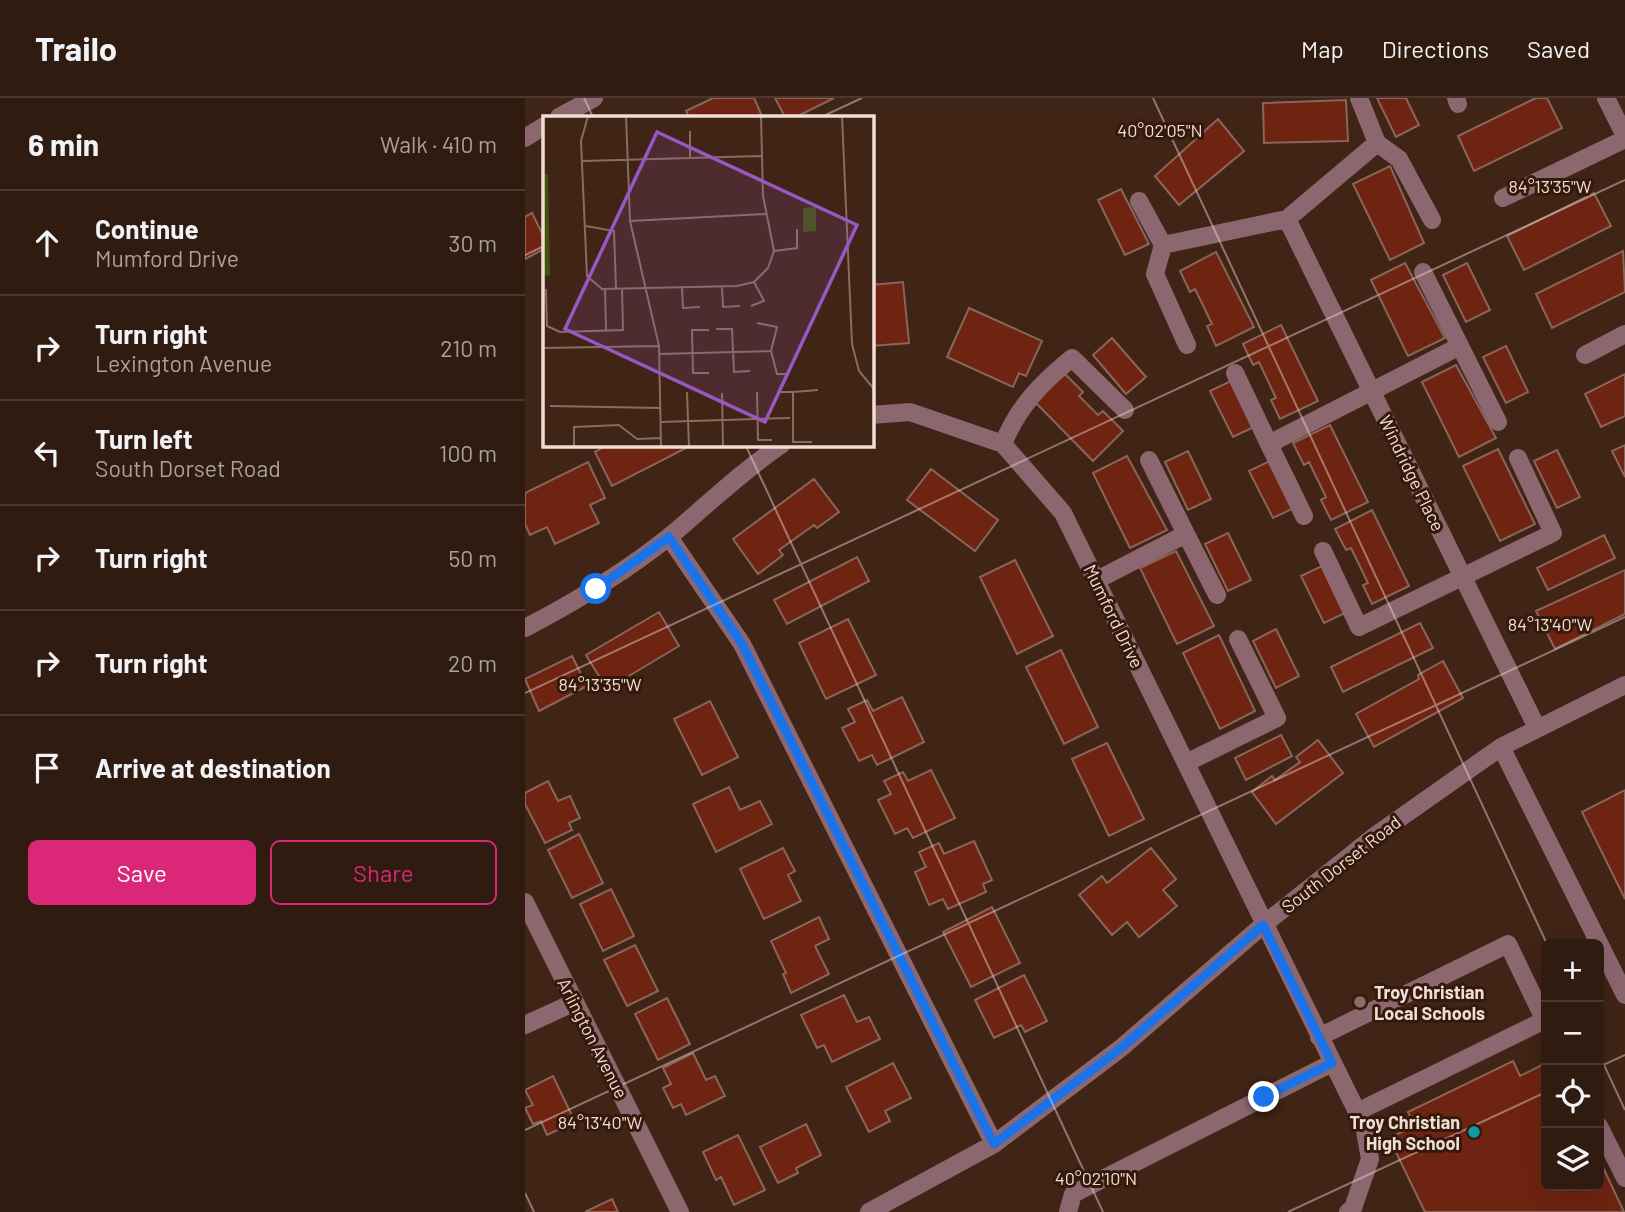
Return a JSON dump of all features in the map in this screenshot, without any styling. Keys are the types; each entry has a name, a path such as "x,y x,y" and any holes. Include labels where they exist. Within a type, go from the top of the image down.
{"street":[{"path":"561,116 594,98"},
{"path":"1359,98 1377,143 1399,159 1432,220"},
{"path":"1503,198 1625,137 1606,98"},
{"path":"525,138 543,127"},
{"path":"1163,245 1287,219 1377,143"},
{"path":"1139,201 1163,245 1155,274 1187,345"},
{"name":"Windridge Place","path":"1287,219 1537,728"},
{"path":"1423,272 1498,422"},
{"path":"1585,355 1625,334"},
{"path":"1269,444 1460,346"},
{"path":"873,415 910,412 1003,444 1012,422 1037,387 1072,358 1125,410"},
{"path":"1235,373 1304,516"},
{"name":"Mumford Drive","path":"1003,444 1062,513 1364,1126 1370,1158 1353,1208 1348,1212"},
{"path":"525,628 596,589 669,537 744,470 779,446"},
{"path":"1323,551 1359,627 1553,533 1518,458"},
{"path":"1149,460 1217,595"},
{"path":"1097,580 1186,534"},
{"path":"669,537 742,644 994,1144"},
{"path":"1185,763 1277,718 1238,639"},
{"name":"South Dorset Road","path":"869,1212 994,1144 1121,1048 1263,925 1376,835 1501,747 1625,685"},
{"path":"1501,747 1625,995"},
{"name":"Arlington Avenue","path":"525,902 680,1212"},
{"path":"1319,1037 1508,944 1541,1012"},
{"path":"525,1025 575,1002"},
{"path":"1357,1112 1541,1024"},
{"path":"1067,1212 1073,1194 1332,1063"},
{"path":"1600,1128 1625,1178"}],"building":[{"path":"713,98 754,98 762,116 688,116 686,111"},
{"path":"775,98 834,98 798,116 784,116"},
{"path":"1377,98 1406,98 1419,125 1396,137"},
{"path":"1536,98 1547,98 1562,128 1474,171 1458,136"},
{"path":"1346,100 1348,141 1264,143 1263,103"},
{"path":"1218,119 1244,151 1179,205 1155,176"},
{"path":"1390,166 1424,243 1390,260 1353,184"},
{"path":"1121,189 1149,244 1125,255 1098,200"},
{"path":"1594,193 1611,226 1524,270 1507,236"},
{"path":"532,213 543,235 543,250 525,259 525,217"},
{"path":"1623,251 1625,292 1552,328 1536,294"},
{"path":"1216,252 1254,327 1216,346 1207,326 1212,324 1195,289 1190,292 1180,271"},
{"path":"1405,263 1445,338 1408,356 1371,280"},
{"path":"1467,263 1490,310 1466,322 1443,275"},
{"path":"903,282 909,343 873,346 873,285"},
{"path":"969,308 1042,341 1026,376 1019,373 1013,387 947,357"},
{"path":"1281,325 1318,401 1280,419 1271,400 1276,398 1259,362 1253,365 1243,344"},
{"path":"1112,338 1146,377 1126,394 1093,355"},
{"path":"1506,346 1528,392 1506,403 1483,357"},
{"path":"1456,365 1496,438 1459,457 1422,382"},
{"path":"1063,372 1083,392 1079,396 1098,415 1103,411 1123,431 1093,461 1034,401"},
{"path":"1625,374 1625,416 1601,427 1585,394"},
{"path":"1233,380 1256,426 1233,437 1210,391"},
{"path":"1330,425 1368,502 1331,520 1321,500 1326,497 1309,462 1304,465 1293,443"},
{"path":"1625,445 1625,477 1612,451"},
{"path":"606,446 688,447 612,486 595,452"},
{"path":"1498,449 1535,524 1500,541 1463,466"},
{"path":"1557,450 1580,497 1557,508 1534,461"},
{"path":"1188,451 1211,499 1188,510 1165,462"},
{"path":"1127,456 1167,530 1130,548 1093,473"},
{"path":"1272,460 1296,507 1273,518 1249,471"},
{"path":"588,462 605,498 590,505 599,523 555,544 547,527 530,535 525,524 525,493"},
{"path":"931,469 998,520 975,551 907,500"},
{"path":"814,479 839,512 817,528 814,525 779,550 783,555 758,574 733,539"},
{"path":"1372,510 1409,586 1372,604 1363,585 1368,583 1351,548 1346,550 1335,529"},
{"path":"1228,533 1251,580 1228,591 1205,544"},
{"path":"1604,535 1615,558 1548,590 1537,568"},
{"path":"1176,551 1214,626 1177,644 1140,568"},
{"path":"857,557 869,581 787,624 774,600"},
{"path":"1015,560 1053,636 1017,654 980,577"},
{"path":"1324,565 1347,612 1324,623 1301,576"},
{"path":"1625,570 1625,614 1555,649 1536,611"},
{"path":"659,612 679,646 607,689 586,655"},
{"path":"848,619 876,675 826,699 799,643"},
{"path":"1420,623 1433,648 1343,692 1331,667"},
{"path":"1276,629 1299,676 1276,688 1253,641"},
{"path":"1219,635 1255,711 1220,729 1183,653"},
{"path":"1061,650 1098,727 1064,744 1026,667"},
{"path":"572,656 587,686 539,711 525,679"},
{"path":"1443,661 1463,698 1374,747 1356,714 1419,679 1418,675"},
{"path":"902,697 924,742 877,765 872,755 859,761 842,728 855,722 848,709 867,700 873,711"},
{"path":"710,701 738,757 702,775 674,719"},
{"path":"1281,735 1292,756 1246,780 1235,758"},
{"path":"1318,740 1343,773 1276,824 1252,792 1272,776 1275,780 1300,762 1296,757"},
{"path":"1107,743 1144,819 1109,836 1072,759"},
{"path":"931,770 955,818 913,838 907,828 895,834 878,800 891,794 884,781 903,772 908,781"},
{"path":"548,781 558,801 570,796 580,818 569,823 572,830 545,843 525,804 525,793"},
{"path":"729,787 740,810 760,801 772,824 716,852 693,804"},
{"path":"1625,790 1625,899 1582,812"},
{"path":"579,834 603,883 572,898 548,850"},
{"path":"974,841 992,880 983,884 986,892 948,909 943,899 929,905 915,872 926,867 919,852 939,843 944,854"},
{"path":"783,848 795,871 788,875 801,901 764,919 740,869"},
{"path":"1151,848 1176,879 1163,890 1177,906 1139,937 1127,922 1112,935 1079,895 1102,876 1107,883"},
{"path":"611,889 634,936 603,951 580,904"},
{"path":"992,907 1020,963 971,987 943,932"},
{"path":"819,917 829,939 815,946 829,974 791,993 783,974 786,973 771,941"},
{"path":"635,945 658,991 627,1006 604,960"},
{"path":"1024,975 1047,1021 1025,1032 1021,1025 994,1038 975,1000"},
{"path":"844,995 857,1022 869,1017 880,1039 832,1062 824,1045 817,1048 801,1015"},
{"path":"667,998 690,1044 658,1060 635,1014"},
{"path":"693,1053 706,1080 715,1076 725,1096 686,1115 681,1104 673,1108 663,1088 671,1084 663,1068"},
{"name":"Troy Christian High School","path":"1513,1061 1520,1076 1541,1066 1541,1191 1604,1191 1604,1170 1624,1212 1425,1212 1389,1138 1414,1126 1408,1112"},
{"path":"893,1063 911,1098 885,1111 890,1121 869,1132 846,1087"},
{"path":"553,1076 575,1122 547,1135 541,1121 533,1124 525,1108 533,1105 525,1090"},
{"path":"806,1124 821,1155 796,1168 798,1173 778,1183 760,1147"},
{"path":"738,1135 765,1190 734,1205 721,1177 716,1180 703,1152"},
{"path":"612,1199 618,1212 585,1212"}],"place":[{"name":"Troy Christian Local Schools","path":"1360,1002"},
{"name":"Troy Christian High School","path":"1474,1132"}],"route":[{"path":"596,589 669,537 742,644 994,1144 1121,1048 1263,925 1332,1063 1264,1097"}]}
